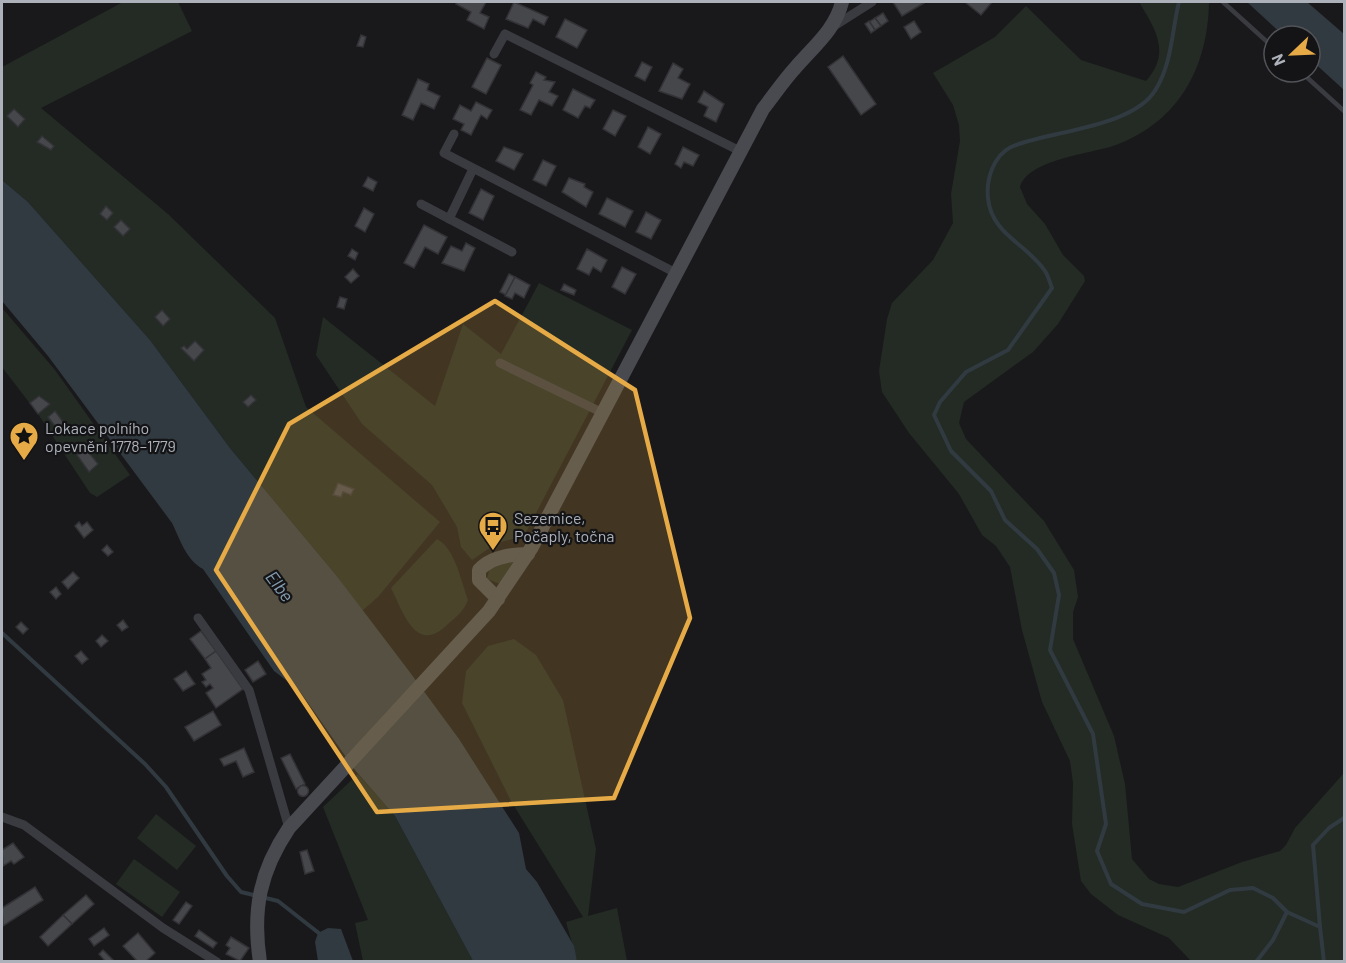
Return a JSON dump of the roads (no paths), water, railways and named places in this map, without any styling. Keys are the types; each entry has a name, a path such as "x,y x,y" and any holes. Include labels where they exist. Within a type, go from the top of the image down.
{"street":[{"path":"831,28 843,2"},
{"path":"260,962 257,916 262,881 273,852 290,828 430,678 498,599 528,554 763,109 831,28 872,2"},
{"path":"494,54 505,34 740,152"},
{"path":"454,134 444,153 676,273"},
{"path":"449,219 473,169"},
{"path":"421,204 512,252"},
{"path":"500,363 603,412"},
{"path":"498,599 479,580 479,570 486,564 510,554 528,554"},
{"path":"198,618 249,690 290,828"},
{"path":"2,817 24,825 163,928 217,962"}],"lane":[{"path":"1223,2 1262,37"},
{"path":"1314,84 1344,111"}],"water":[{"path":"1247,2 1307,2 1344,34 1344,90 1322,70 1322,24 1271,24"},
{"name":"Elbe","path":"2,180 28,202 150,340 230,448 336,575 409,671 459,739 519,833 526,869 537,882 574,946 577,961 473,961 395,816 355,770 299,690 274,671 203,569 188,555 172,523 48,356 2,301"},
{"path":"328,928 341,929 353,961 318,961 315,942 318,933"}],"waterway":[{"path":"1179,2 1165,68 1156,89 1145,102 1110,120 1011,147 995,162 988,184 991,210 1003,230 1038,262 1045,271 1052,288 1008,350 966,372 940,402 934,415 951,451 991,491 1005,520 1037,549 1054,573 1059,595 1050,650 1093,734 1106,824 1097,851 1111,884 1142,904 1184,912 1230,890 1253,888 1273,898 1287,912 1320,927 1313,845 1329,828 1344,818"},
{"path":"2,633 145,764 166,787 227,876 241,892 278,901 320,934"},
{"path":"1256,962 1273,940 1287,912"},
{"path":"1320,927 1324,962"}],"place":[{"name":"Lokace polního opevnění 1778–1779","path":"24,462"},
{"name":"Sezemice, Počaply, točna","path":"493,552"}]}
